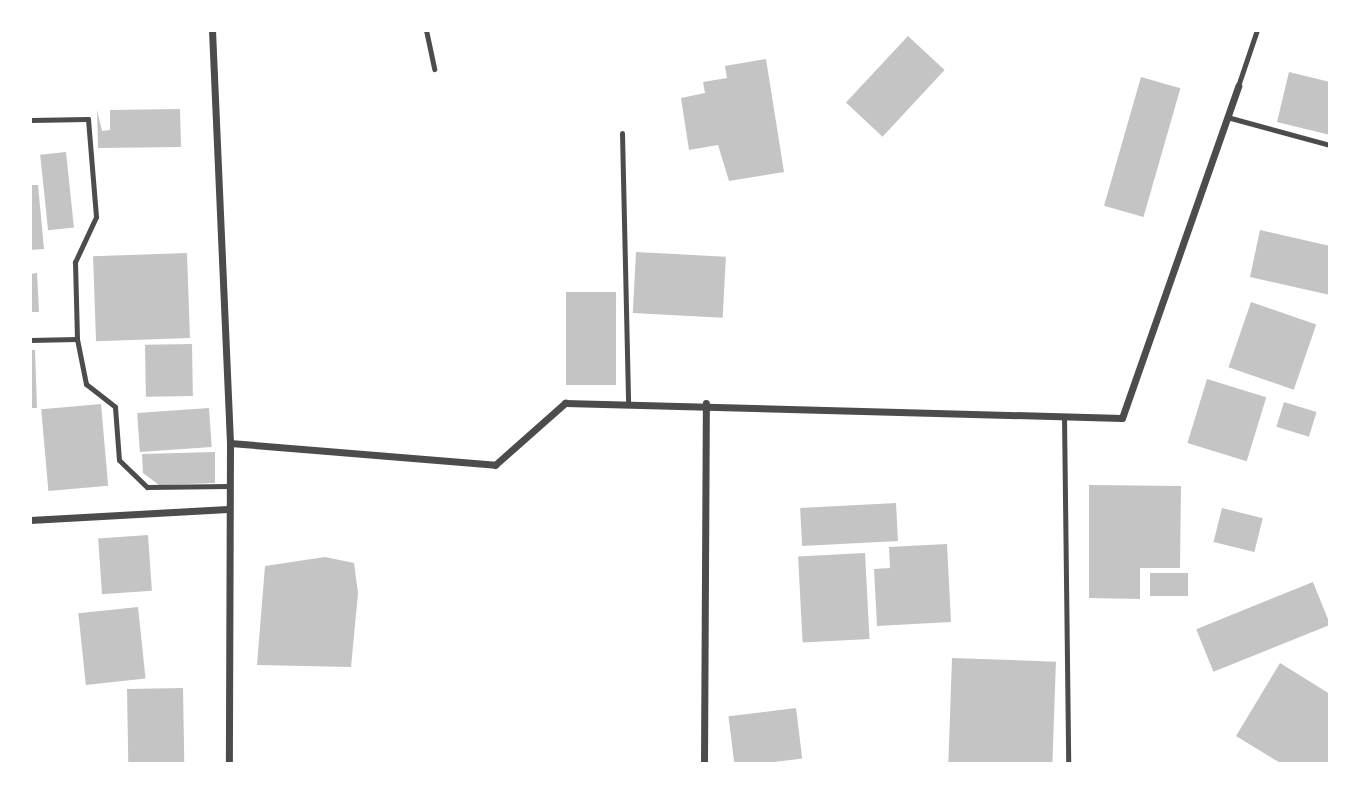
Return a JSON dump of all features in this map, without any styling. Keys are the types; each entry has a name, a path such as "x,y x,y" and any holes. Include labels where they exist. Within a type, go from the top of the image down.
{"street":[{"path":"212,30 230,443 229,764"},
{"path":"230,443 495,465 565,403 706,403 1122,418 1238,86"},
{"path":"704,764 706,403"},
{"path":"30,520 228,509"}],"lane":[{"path":"426,30 434,69"},
{"path":"1238,86 1257,30"},
{"path":"1227,117 1330,145"},
{"path":"30,120 88,119 96,217 75,262 77,339 86,384 115,407 119,460 147,487 229,486"},
{"path":"622,133 628,403"},
{"path":"30,340 77,339"},
{"path":"1064,416 1068,764"}],"building":[{"path":"908,36 945,70 883,137 846,103"},
{"path":"766,59 784,172 729,181 718,145 689,150 681,98 705,93 703,82 727,78 725,66"},
{"path":"1289,72 1330,82 1330,135 1277,122"},
{"path":"1141,77 1180,88 1143,217 1104,206"},
{"path":"180,109 181,147 98,148 97,110 102,131 110,130 110,110"},
{"path":"66,152 74,228 48,230 40,155"},
{"path":"30,185 38,185 44,249 30,250"},
{"path":"1260,230 1330,246 1330,295 1250,277"},
{"path":"636,252 726,257 723,318 633,313"},
{"path":"187,253 190,338 96,341 93,256"},
{"path":"37,273 39,312 30,312 30,274"},
{"path":"566,292 616,292 616,385 566,385"},
{"path":"1251,302 1316,324 1294,390 1229,367"},
{"path":"192,344 193,396 146,397 145,345"},
{"path":"30,350 35,350 37,408 30,408"},
{"path":"1207,379 1266,397 1247,461 1187,443"},
{"path":"1284,402 1317,412 1309,437 1276,427"},
{"path":"101,404 108,486 48,491 41,409"},
{"path":"209,408 212,447 140,452 137,413"},
{"path":"215,452 215,483 159,485 143,473 142,454"},
{"path":"1089,485 1181,486 1180,568 1140,568 1140,599 1089,598"},
{"path":"896,503 898,541 802,546 800,508"},
{"path":"1222,508 1263,518 1254,552 1214,542"},
{"path":"148,535 152,591 102,594 98,538"},
{"path":"947,544 951,622 877,626 874,569 890,568 889,547"},
{"path":"865,553 870,639 803,642 798,557"},
{"path":"325,557 354,563 358,593 351,667 257,665 265,566"},
{"path":"1150,573 1188,573 1188,596 1150,596"},
{"path":"1313,582 1330,625 1213,672 1196,629"},
{"path":"138,607 146,679 86,685 78,613"},
{"path":"952,658 1056,662 1052,764 948,764"},
{"path":"1280,663 1330,694 1330,764 1282,764 1236,736"},
{"path":"183,688 184,764 128,764 127,689"},
{"path":"796,708 802,759 734,764 729,716"}]}
